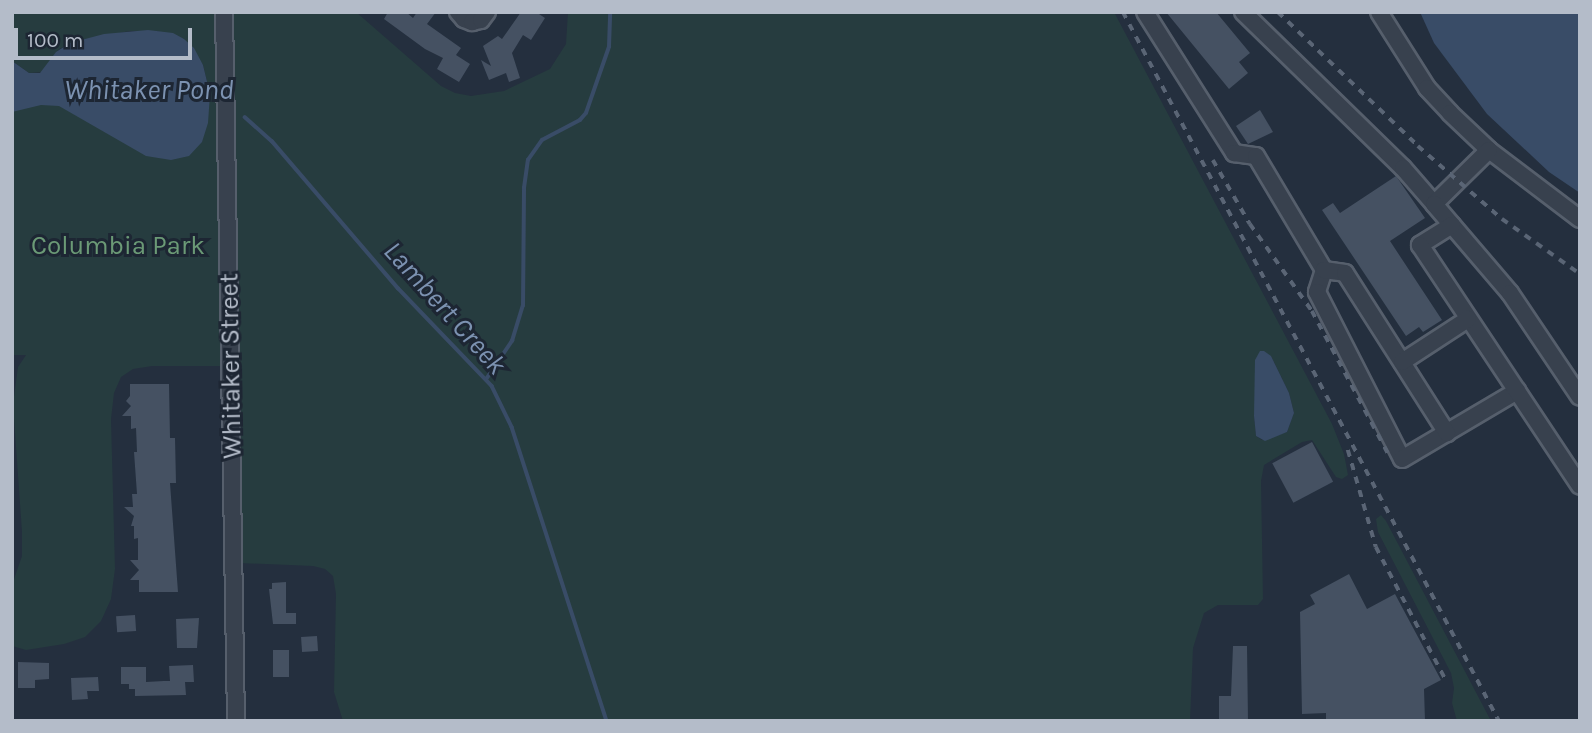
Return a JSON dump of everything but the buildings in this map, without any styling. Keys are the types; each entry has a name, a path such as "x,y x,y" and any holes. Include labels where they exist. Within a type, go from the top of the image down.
{"street":[{"name":"Whitaker Street","path":"224,12 236,721"},
{"path":"458,12 470,22 481,20 487,12"},
{"path":"1145,12 1234,153 1256,156 1324,270 1317,292 1402,459 1517,391"},
{"path":"1243,12 1403,168 1510,293 1580,397"},
{"path":"1379,12 1427,88 1489,150 1580,219"},
{"path":"1435,205 1489,150"},
{"path":"1452,225 1420,246 1580,486"},
{"path":"1324,270 1345,273 1447,433"},
{"path":"1402,362 1468,319"}],"green space":[{"name":"Columbia Park","path":"12,12 219,12 225,366 152,366 133,369 121,377 114,393 111,419 115,569 111,599 101,621 85,637 64,644 26,650 12,646 12,585 22,556 13,404 18,367 26,355 12,355 12,104 210,94 203,65 184,39 157,31 130,31 80,40 59,49 43,72 29,73 12,61"},
{"path":"230,12 356,12 441,86 455,93 471,96 504,91 550,69 566,44 568,12 1114,12 1332,424 1344,454 1348,475 1342,479 1336,477 1312,440 1302,442 1264,465 1261,481 1263,599 1258,605 1218,605 1204,613 1193,648 1190,721 343,721 334,692 336,594 333,576 325,569 313,566 239,563","holes":["1271,356 1289,393 1294,413 1287,432 1262,440 1256,436 1254,416"]},
{"path":"1381,515 1491,721 1457,721 1452,703 1454,688 1451,673 1378,532 1376,519"}],"water":[{"path":"1420,12 1580,12 1580,193 1549,172 1487,114 1434,43"},
{"name":"Whitaker Pond","path":"148,30 173,33 184,39 194,48 203,65 210,94 208,123 202,142 189,156 171,160 146,156 59,106 41,105 12,112 12,61 29,73 40,73 56,52 70,43 104,34"},
{"path":"1260,351 1271,356 1289,393 1294,413 1287,432 1265,441 1256,436 1254,416 1255,360"}],"waterway":[{"path":"487,378 512,341 523,306 524,188 528,160 542,140 580,120 586,113 609,47 610,12"},
{"name":"Lambert Creek","path":"245,117 272,141 398,288 492,386 512,427 607,721"}],"railway":[{"path":"1123,12 1499,721"},
{"path":"1278,12 1418,146 1502,219 1580,274"},
{"path":"1213,160 1250,224 1312,311 1390,457"},
{"path":"1348,450 1376,547 1447,682"}]}
